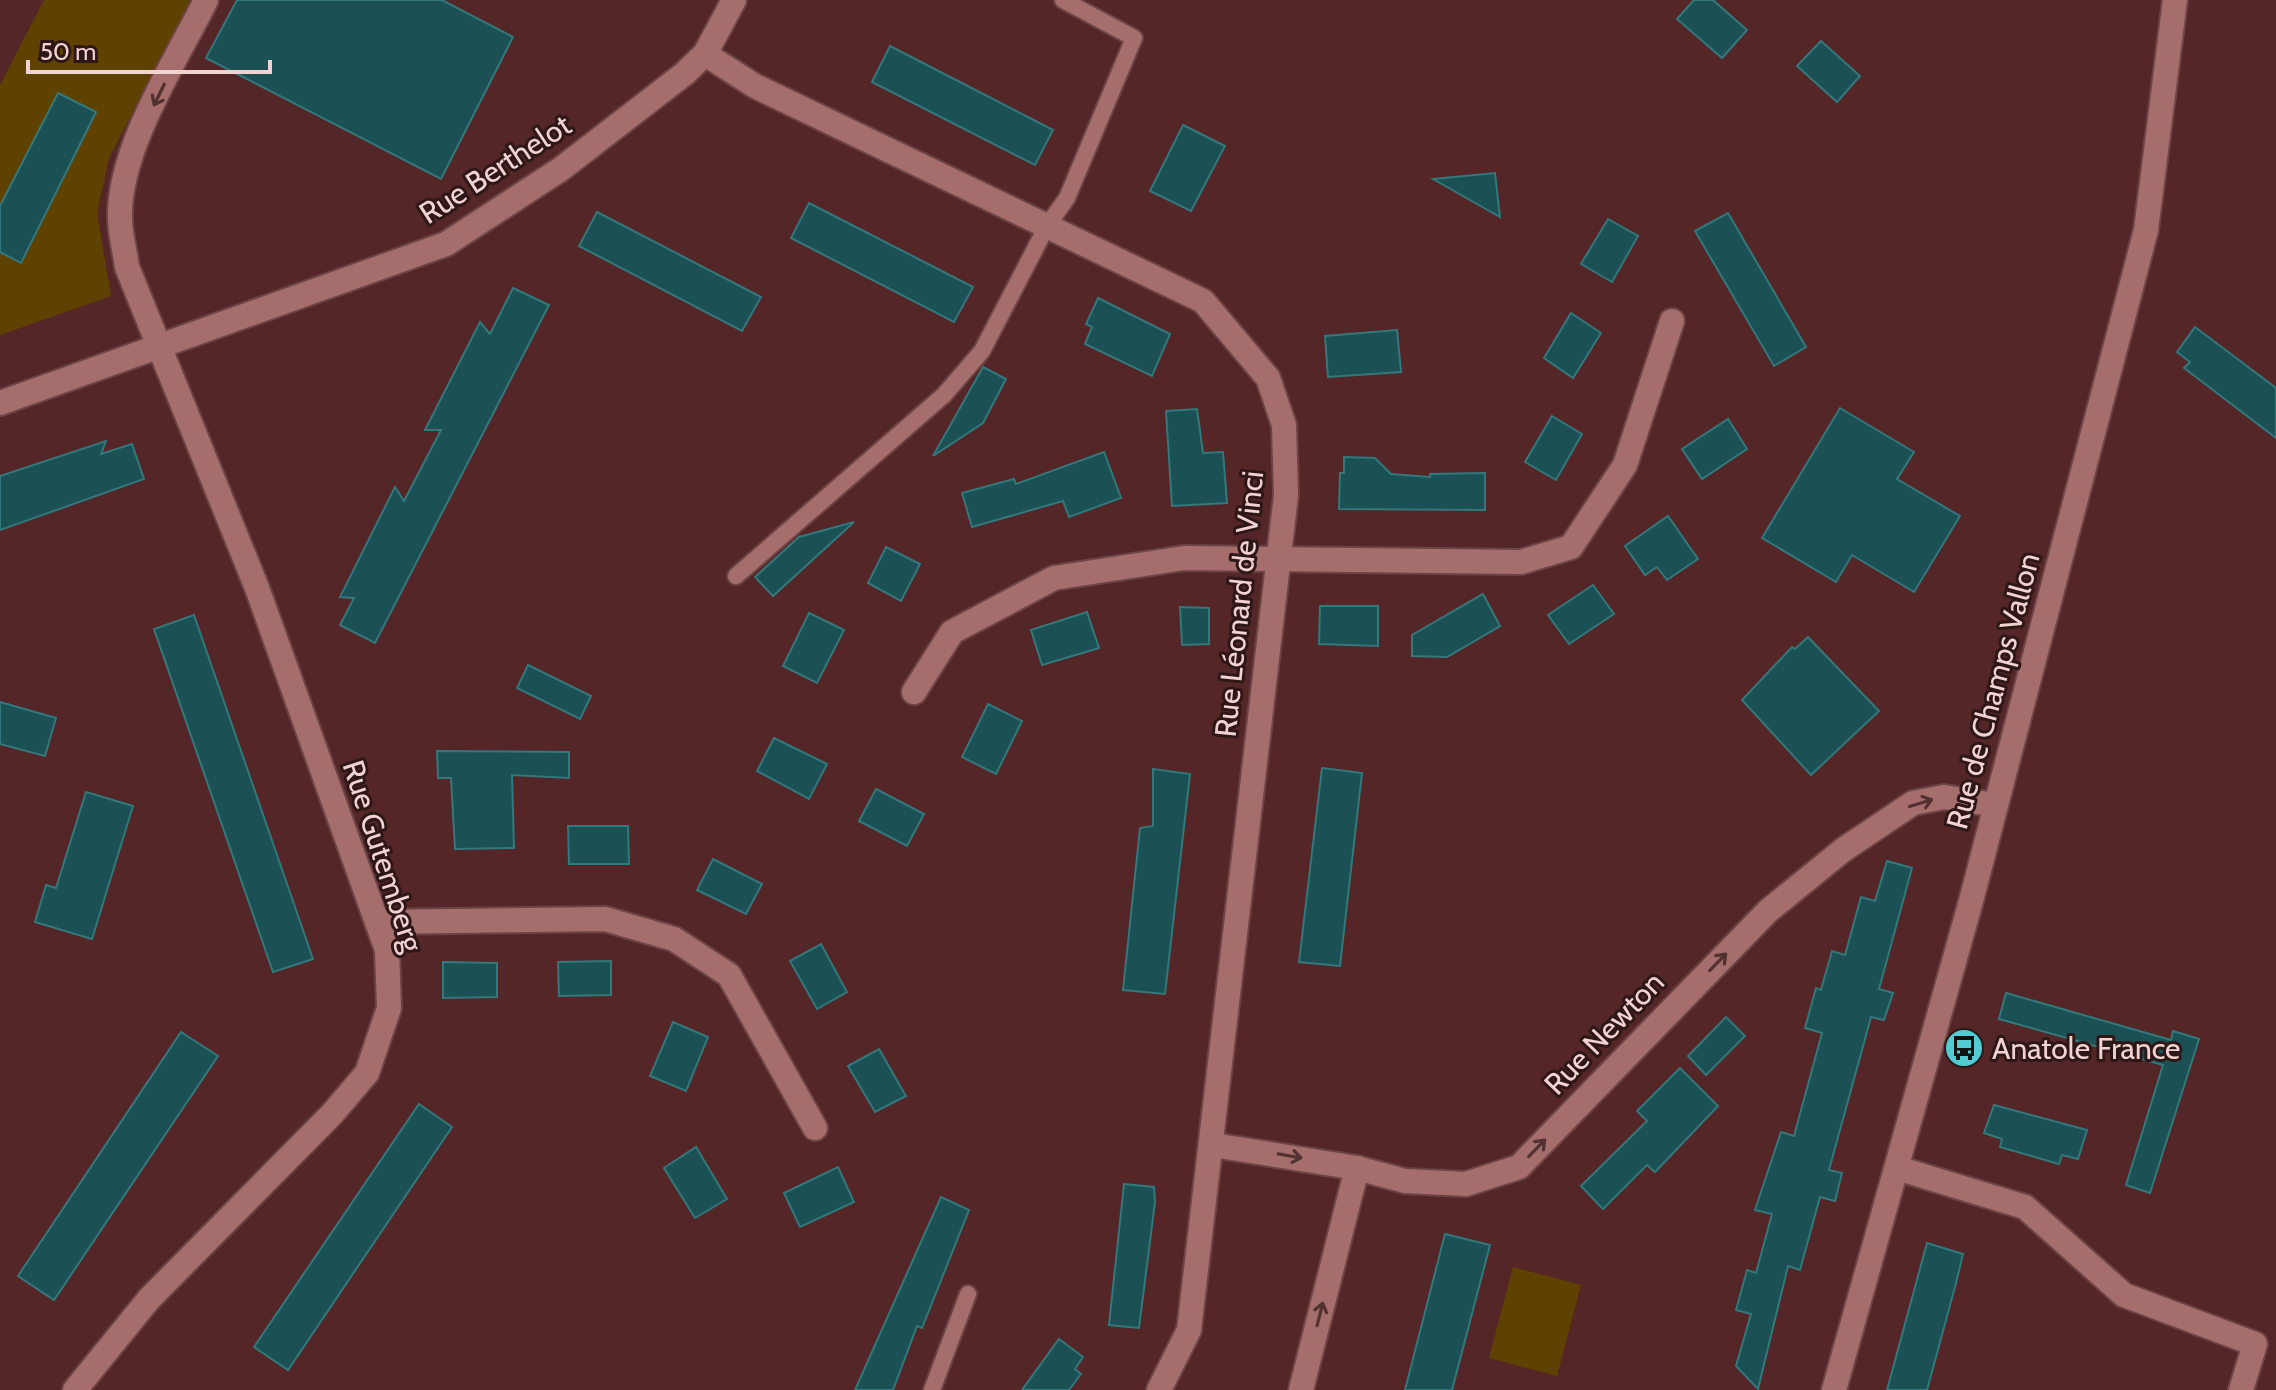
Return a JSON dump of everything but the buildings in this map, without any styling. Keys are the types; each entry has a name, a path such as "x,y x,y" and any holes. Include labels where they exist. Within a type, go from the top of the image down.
{"street":[{"name":"Rue Gutemberg","path":"75,1390 149,1299 332,1114 367,1073 389,1008 387,950 257,588 127,267 120,217 127,173 144,126 206,0"},
{"path":"705,54 734,0"},
{"name":"Rue de Champs Vallon","path":"1834,1390 1996,805 2146,230 2175,0"},
{"name":"Rue Léonard de Vinci","path":"705,54 755,86 1203,301 1268,378 1284,425 1286,495 1213,1145 1189,1330 1159,1390"},
{"name":"Rue Berthelot","path":"0,403 162,348 446,244 630,120 705,54"},
{"path":"914,692 952,632 1054,578 1184,558 1277,562 1521,562 1571,547 1625,465 1672,321"},
{"name":"Rue Newton","path":"1213,1145 1357,1168 1405,1181 1466,1184 1519,1167 1768,911 1843,850 1913,803 1944,797 1996,805"},
{"path":"377,922 605,919 674,939 729,975 815,1128"},
{"path":"1301,1390 1357,1168"},
{"path":"1897,1168 2025,1207 2124,1295 2255,1344 2241,1390"}],"lane":[{"path":"736,576 944,395 982,351 1047,226 1067,198 1134,38 1063,0"},
{"path":"932,1390 968,1294"}],"shaded area":[{"path":"44,0 191,0 109,158 97,213 111,296 0,335 0,85"},
{"path":"1513,1267 1581,1285 1557,1376 1489,1358"}],"place":[{"name":"Anatole France","path":"1964,1048"}]}
